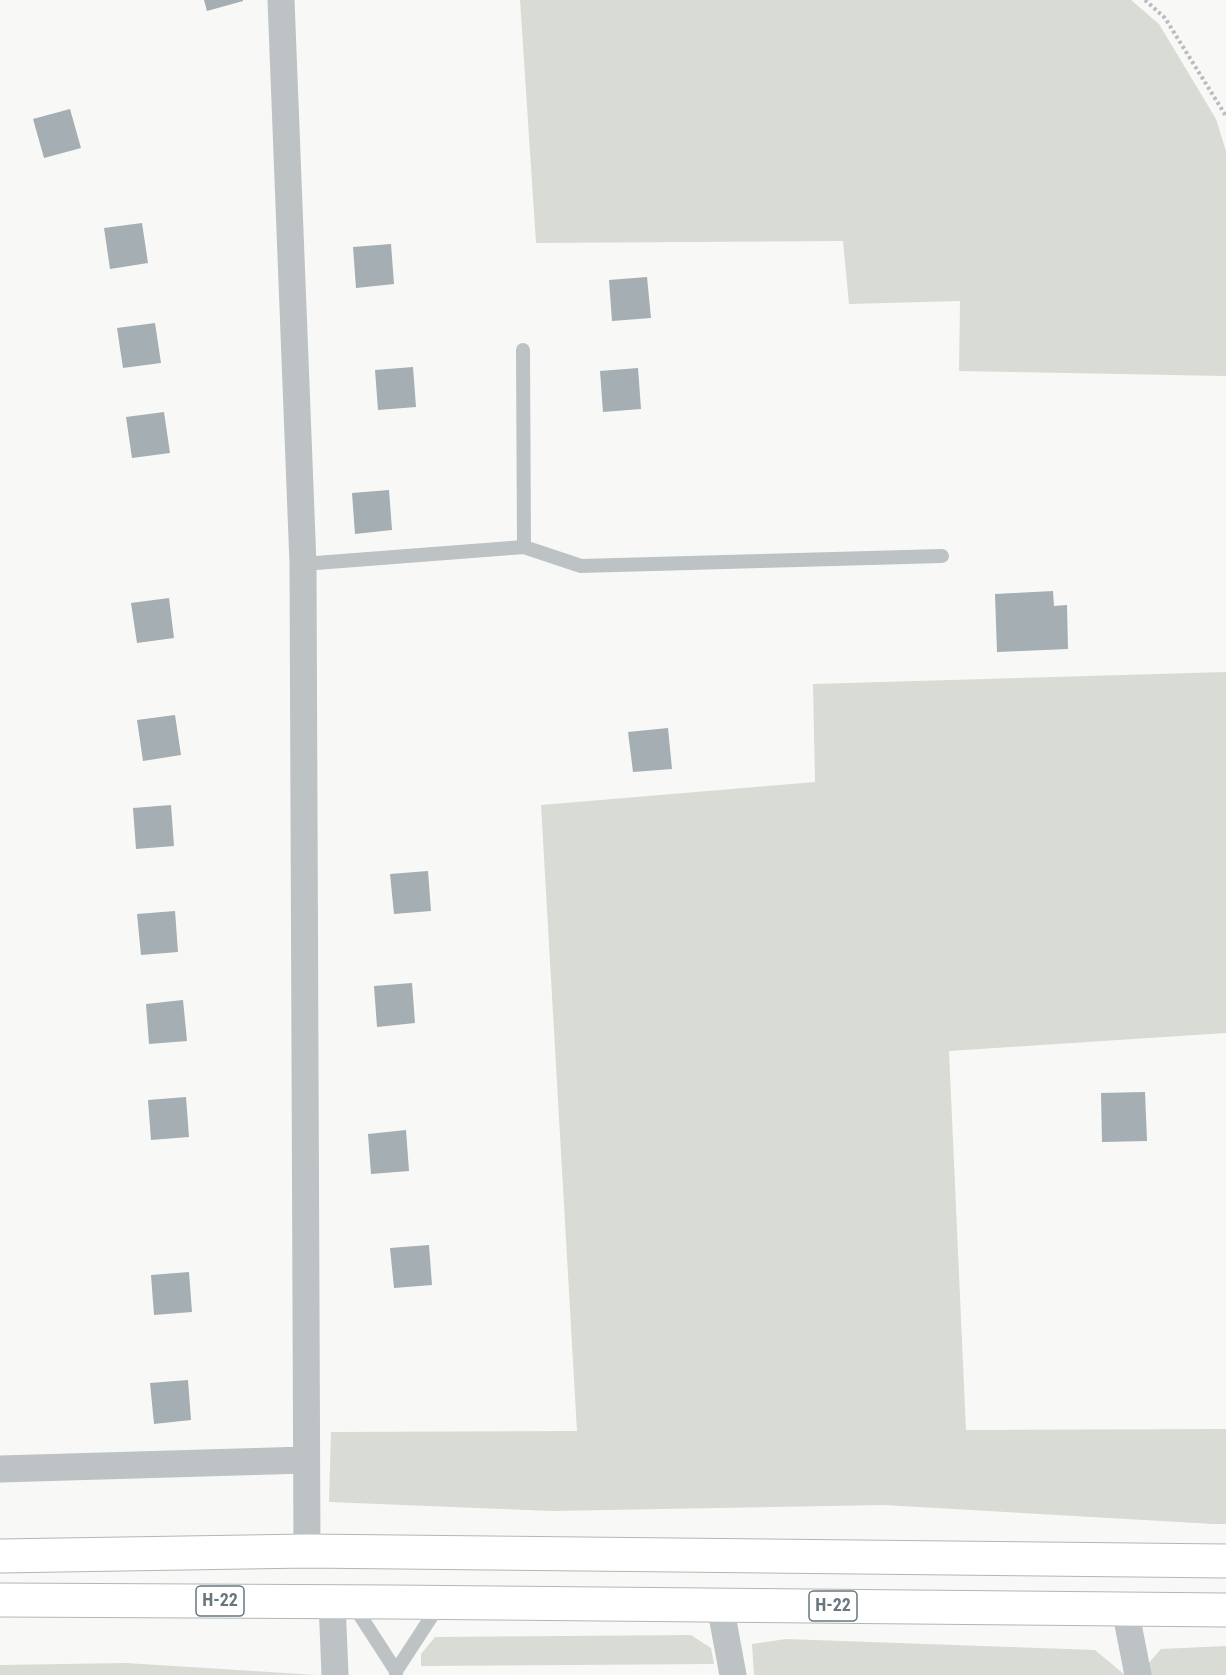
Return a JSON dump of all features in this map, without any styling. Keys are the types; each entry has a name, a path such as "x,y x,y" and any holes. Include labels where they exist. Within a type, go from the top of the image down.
{"main road":[{"path":"0,1556 307,1551 1226,1561"},
{"name":"Н-22","path":"0,1600 1226,1610"}],"street":[{"path":"281,0 303,564 307,1551"},
{"path":"0,1469 306,1460"},
{"path":"335,1675 342,1602"},
{"path":"720,1605 733,1675"},
{"path":"1125,1609 1138,1675"}],"lane":[{"path":"524,350 524,547"},
{"path":"303,564 524,547 581,566 942,556"},
{"path":"342,1602 396,1673 441,1603"}],"path":[{"path":"1144,0 1165,18 1226,116"}],"shaded area":[{"path":"520,0 1131,0 1159,24 1216,119 1226,151 1226,376 959,371 960,301 849,304 843,241 536,243"},
{"path":"1226,672 1226,1033 949,1051 966,1430 1226,1429 1226,1524 884,1505 552,1511 329,1502 331,1432 577,1431 541,805 815,782 813,684"},
{"path":"691,1635 711,1648 714,1664 421,1666 421,1654 435,1637"},
{"path":"786,1639 1095,1650 1125,1675 754,1675 752,1644"},
{"path":"1226,1646 1226,1675 1138,1675 1161,1649"},
{"path":"126,1663 317,1675 0,1675 0,1665"}],"building":[{"path":"204,0 243,0 243,1 207,11"},
{"path":"70,109 81,148 44,158 33,119"},
{"path":"142,223 148,263 110,269 104,228"},
{"path":"391,244 394,284 356,288 353,247"},
{"path":"647,277 651,318 612,321 609,280"},
{"path":"155,323 161,363 123,368 117,328"},
{"path":"413,367 416,407 378,410 375,370"},
{"path":"638,368 641,409 603,412 600,371"},
{"path":"164,412 170,453 132,458 126,417"},
{"path":"389,490 392,530 355,534 352,493"},
{"path":"1053,591 1054,606 1067,605 1068,649 997,652 995,594"},
{"path":"169,598 174,638 137,643 131,603"},
{"path":"175,715 181,755 143,761 137,720"},
{"path":"668,728 672,769 633,772 628,732"},
{"path":"171,805 174,846 136,849 133,808"},
{"path":"428,871 431,911 394,914 390,874"},
{"path":"175,911 178,952 141,955 137,914"},
{"path":"412,983 415,1023 377,1027 374,986"},
{"path":"183,1000 187,1041 149,1044 146,1004"},
{"path":"1145,1092 1147,1141 1102,1142 1101,1093"},
{"path":"186,1097 189,1137 151,1140 148,1100"},
{"path":"406,1130 409,1171 371,1174 368,1134"},
{"path":"429,1245 432,1285 394,1288 390,1248"},
{"path":"189,1272 192,1312 154,1315 151,1275"},
{"path":"188,1380 191,1420 154,1424 150,1383"}]}
